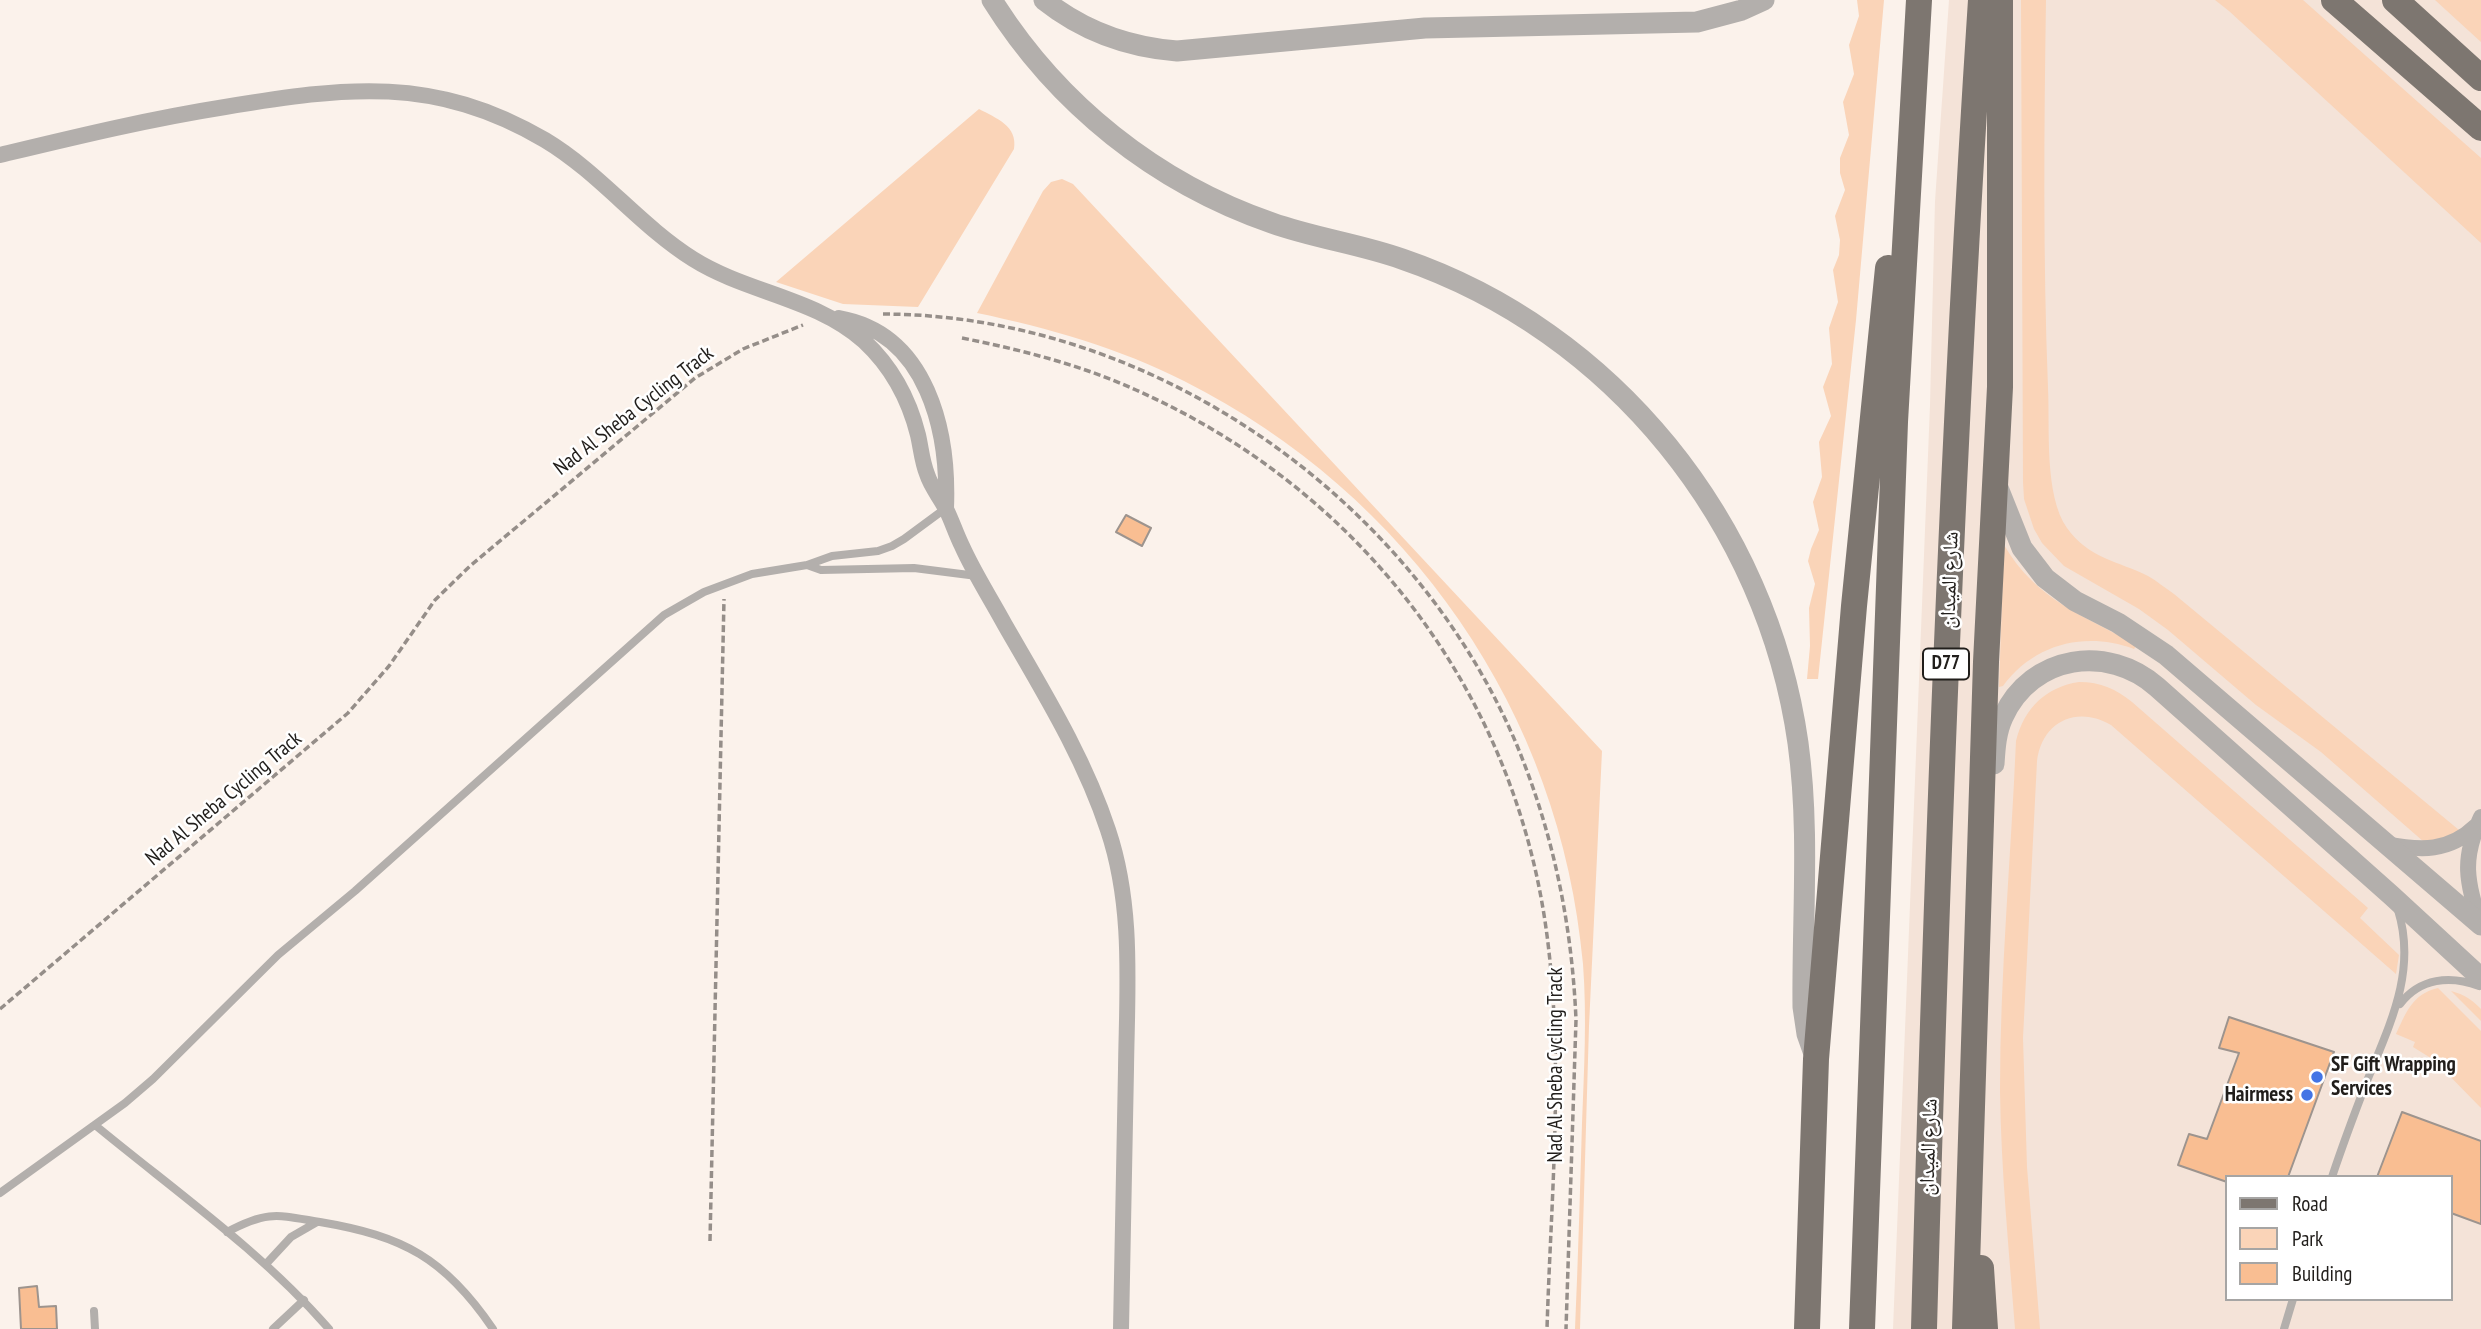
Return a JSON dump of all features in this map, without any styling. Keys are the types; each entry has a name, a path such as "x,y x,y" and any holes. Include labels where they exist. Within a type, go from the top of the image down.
{"main road":[{"path":"1862,1329 1895,422 1919,0"},
{"name":"شارع الميدان","path":"1924,1329 1952,522 1970,157 1981,0"},
{"path":"1965,1329 1980,845 2001,330 1998,180 2000,0"},
{"path":"2334,0 2481,128"},
{"path":"2395,0 2481,78"},
{"path":"1807,1329 1816,1059 1854,606 1885,293 1909,174"},
{"path":"1969,1186 1979,1244 1985,1329"}],"street":[{"path":"992,0 1023,44 1068,96 1093,120 1148,162 1208,197 1239,211 1304,233 1401,258 1467,285 1503,304 1558,340 1601,375 1638,412 1681,462 1720,520 1751,579 1774,639 1789,693 1798,741 1804,813 1803,1007 1807,1034 1816,1059"},
{"path":"1044,0 1064,15 1106,37 1153,49 1177,51 1425,28 1538,24 1674,24 1720,17 1764,0"},
{"path":"0,155 140,122 316,93 377,90 437,97 496,115 550,143 575,160 644,222 695,261 829,317 865,325 899,347 922,379 935,416 947,471 946,508"},
{"path":"829,317 863,341 892,374 911,411 928,477 978,576 1064,727 1109,831 1118,864 1127,932 1121,1329"},
{"path":"1994,480 2022,548 2045,578 2075,601 2118,623 2166,655 2481,925"},
{"path":"1980,845 1990,805 1998,731 2009,705 2018,693 2039,675 2066,663 2094,660 2122,665 2147,678 2392,895 2481,978"},
{"path":"2386,844 2417,850 2439,848 2460,839 2479,821"},
{"path":"2479,821 2469,847 2467,871 2469,888 2481,925"}],"lane":[{"path":"0,1193 95,1125 153,1079 278,955 355,891 646,629 684,602 725,582 752,574 807,565 823,557 878,551 892,546 946,508"},
{"path":"807,565 832,571 914,568 978,576"},
{"path":"2333,1175 2396,1010 2403,984 2406,958 2403,927 2392,895"},
{"path":"2396,1010 2412,992 2433,981 2455,979 2481,987"},
{"path":"95,1125 266,1264 304,1300 329,1329"},
{"path":"227,1232 246,1222 274,1216 303,1218 386,1237 421,1255 452,1279 466,1292 493,1329"},
{"path":"266,1264 291,1237 317,1222"},
{"path":"272,1329 304,1300"},
{"path":"2284,1329 2292,1301"},
{"path":"94,1311 95,1329"}],"path":[{"name":"Nad Al Sheba Cycling Track","path":"873,314 965,321 1059,342 1138,369 1214,407 1289,456 1356,513 1408,569 1454,630 1496,701 1515,741 1546,824 1564,902 1576,1020 1566,1329"},
{"name":"Nad Al Sheba Cycling Track","path":"0,1009 325,734 389,666 425,612 446,588 673,396 710,367 743,349 792,328 829,317"},
{"path":"962,338 1048,358 1092,372 1176,409 1243,447 1305,493 1362,546 1412,604 1455,669 1491,737 1510,785 1530,846 1545,922 1551,968 1555,1059 1547,1329"},
{"path":"710,1241 725,582"}],"shaded area":[{"path":"1949,0 2481,0 2481,1329 1893,1329 1930,405 1935,201"}],"green space":[{"path":"1857,0 1884,0 1856,320 1818,679 1807,679 1809,608 1815,584 1808,561 1819,530 1813,502 1822,477 1819,442 1831,416 1823,387 1832,364 1829,328 1838,302 1833,270 1839,255 1840,240 1835,216 1845,190 1840,173 1840,158 1849,135 1843,102 1854,74 1849,45 1859,16"},
{"path":"2021,0 2046,0 2044,145 2049,441 2051,480 2060,514 2067,528 2084,546 2104,558 2148,576 2174,594 2459,830 2451,836 2424,842 2321,752 2256,705 2168,630 2139,609 2064,566 2042,543 2034,529 2024,499 2023,482"},
{"path":"2215,0 2303,0 2481,158 2481,243 2229,11"},
{"path":"2435,0 2481,0 2481,42"},
{"path":"979,109 1009,129 1013,134 1014,149 918,307 843,304 776,282"},
{"path":"1062,179 1073,184 1602,751 1589,1026 1580,1329 1575,1329 1585,1044 1583,964 1569,872 1543,783 1506,699 1460,621 1403,549 1338,484 1265,428 1184,381 1109,349 1057,332 977,313 1043,191 1051,182"},
{"path":"2004,545 2031,580 2046,593 2080,615 2137,645 2134,649 2097,641 2062,645 2030,660 1999,687"},
{"path":"2079,682 2108,687 2132,702 2368,908 2360,918 2399,955 2396,974 2111,725 2098,719 2074,717 2063,720 2054,727 2040,747 2037,761 2023,1038 2027,1167 2040,1329 2015,1329 2004,1180 2000,1047 2016,741 2025,719 2038,701 2056,689"},
{"path":"2438,988 2481,1031 2481,1108 2434,1060 2413,1047 2415,1042 2396,1034 2416,1000"},
{"path":"2451,991 2468,998 2481,1009 2481,1021"}],"building":[{"path":"1126,515 1151,528 1142,546 1116,532"},
{"path":"2229,1017 2334,1052 2289,1175 2226,1175 2226,1182 2178,1165 2189,1134 2207,1139 2239,1053 2219,1048"},
{"path":"2402,1112 2481,1141 2481,1224 2453,1214 2453,1175 2378,1175"},
{"path":"37,1286 39,1307 56,1306 57,1329 21,1329 19,1288"}],"place":[{"name":"SF Gift Wrapping Services","path":"2317,1077"},
{"name":"Hairmess","path":"2307,1095"}]}
